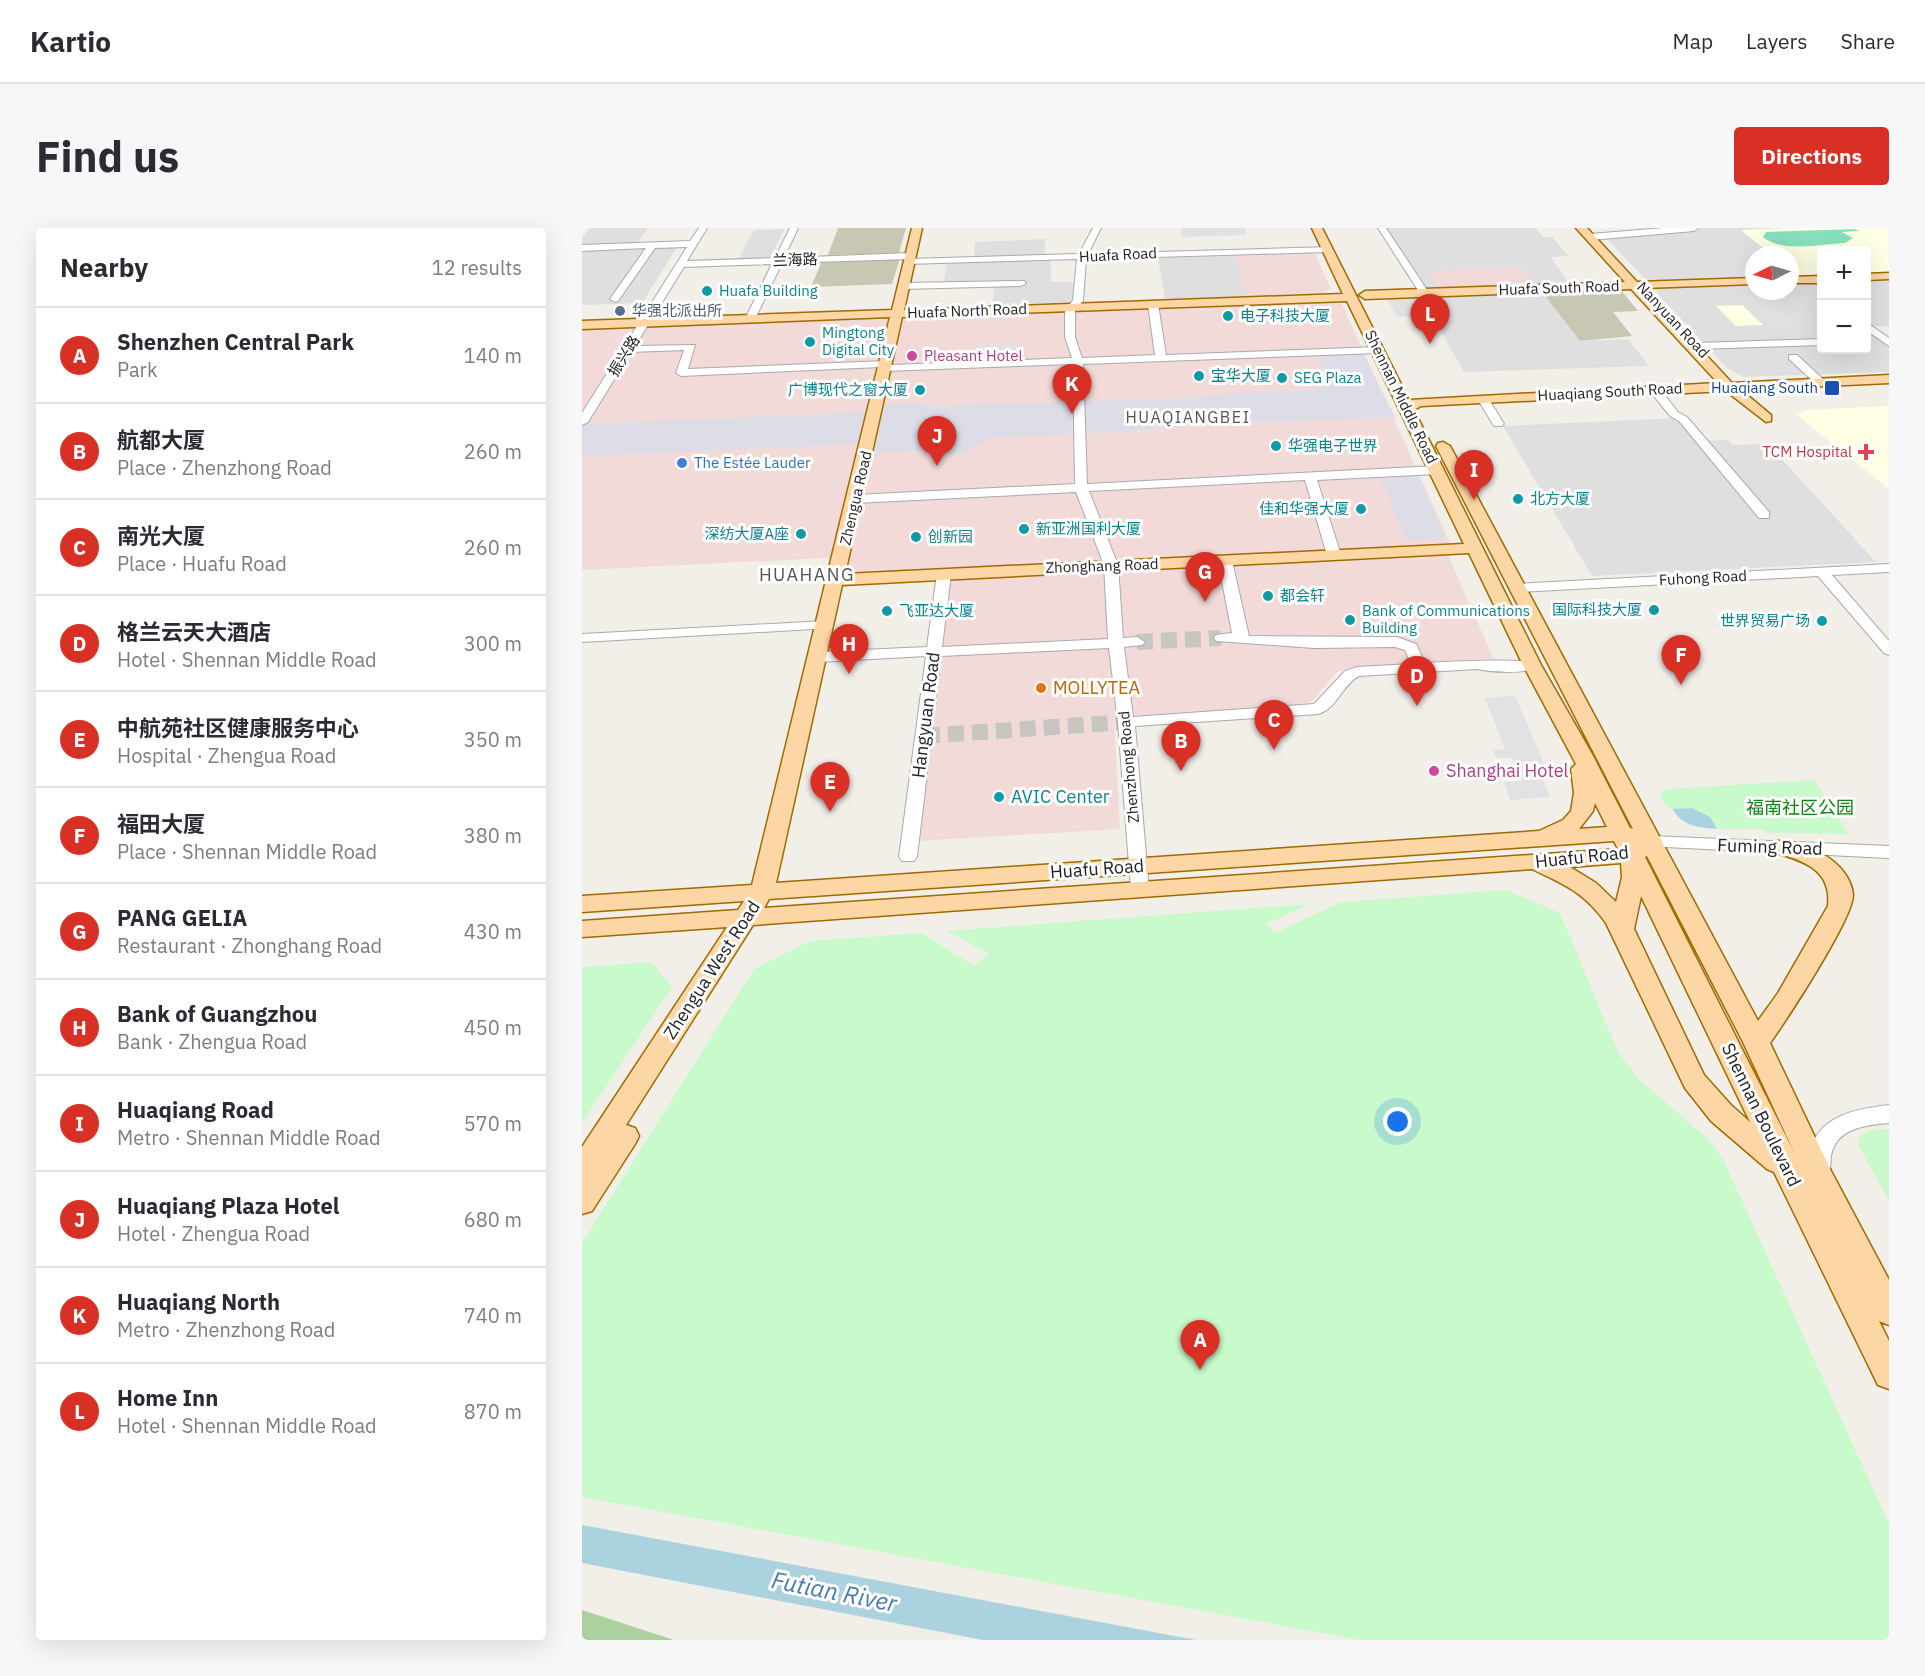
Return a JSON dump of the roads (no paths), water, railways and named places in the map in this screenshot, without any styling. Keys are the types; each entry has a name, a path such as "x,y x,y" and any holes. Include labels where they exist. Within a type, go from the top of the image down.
{"main road":[{"name":"Zhengua Road","path":"758,908 837,580 917,228"},
{"name":"Shennan Middle Road","path":"1317,228 1327,249 1359,298"},
{"name":"Shennan Middle Road","path":"1330,228 1378,350 1414,406 1437,470 1532,665 1635,844"},
{"name":"Nanyuan Road","path":"1588,232 1732,388 1766,418"},
{"path":"1871,277 1889,276"},
{"path":"1799,280 1817,279"},
{"name":"Huafa South Road","path":"1359,298 1424,293 1745,281"},
{"name":"Nanyuan Road","path":"1638,286 1698,346 1719,373"},
{"name":"Huafa North Road","path":"1075,305 1359,298"},
{"name":"Huafa North Road","path":"582,323 1075,305 1359,298"},
{"path":"1694,388 1713,383 1719,373 1749,380 1819,381"},
{"name":"Huaqiang South Road","path":"1763,387 1819,381 1889,378"},
{"name":"Huaqiang South Road","path":"1414,406 1694,388 1889,385"},
{"name":"Shennan Middle Road","path":"1414,406 1416,386 1439,394 1481,401"},
{"name":"Huaqiang South Road","path":"1431,418 1439,409 1450,405 1481,401 1659,395 1732,388"},
{"name":"Shennan Middle Road","path":"1414,406 1431,418 1518,590 1635,844"},
{"name":"Zhonghang Road","path":"837,580 1475,548"},
{"path":"1582,754 1581,769 1586,792 1582,813 1565,828 1528,851 1589,887 1608,907 1622,929 1694,1081 1721,1113 1807,1179"},
{"path":"1622,929 1633,877 1635,844"},
{"name":"Huafu Road","path":"582,928 673,922 758,908 1138,867 1528,851 1635,844"},
{"name":"Shennan Boulevard","path":"1635,844 1756,1042 1807,1179 1889,1374"},
{"name":"Shennan Boulevard","path":"1635,844 1807,1179 1889,1311"},
{"path":"1756,1042 1787,1000 1840,906 1842,896 1835,878 1824,865 1805,854 1780,847"},
{"name":"Huafu Road","path":"582,904 758,908 1140,890 1528,851"},
{"name":"Zhengua West Road","path":"582,1171 713,970 758,908"},
{"name":"Zhengua West Road","path":"582,1202 758,908"},
{"path":"673,922 689,925 708,936 715,956 713,970"}],"street":[{"path":"703,228 711,228"},
{"name":"振兴路","path":"582,422 703,228"},
{"path":"751,317 794,228"},
{"name":"Zhenzhong Road","path":"1097,228 1082,257 1075,305 1070,310 1070,337 1078,361 1081,488 1111,565 1116,643 1126,722 1140,890"},
{"path":"1382,228 1424,293"},
{"path":"1588,232 1694,228"},
{"path":"636,246 643,235"},
{"path":"603,247 610,239"},
{"path":"583,248 693,244"},
{"path":"615,299 653,245"},
{"name":"Huafa Road","path":"910,259 1082,257 1327,249"},
{"name":"兰海路","path":"680,264 910,259"},
{"path":"904,286 1021,283"},
{"path":"1153,304 1161,358"},
{"path":"1871,326 1889,327"},
{"path":"1871,328 1887,341"},
{"path":"1871,340 1887,341"},
{"path":"1698,346 1817,342"},
{"path":"628,349 691,347 681,373 1378,350"},
{"path":"1793,357 1819,381"},
{"path":"1659,395 1674,414 1683,419 1764,515"},
{"path":"1481,401 1498,424"},
{"path":"855,499 1437,470"},
{"path":"1310,476 1335,555"},
{"path":"1225,561 1240,637"},
{"name":"Fuhong Road","path":"1518,590 1889,570"},
{"name":"Fuhong Road","path":"1518,590 1825,576 1889,570"},
{"name":"Hangyuan Road","path":"908,857 944,574"},
{"path":"1825,576 1889,650"},
{"path":"582,638 825,625"},
{"path":"1221,638 1240,637 1246,640 1303,643 1396,642 1411,647 1420,668"},
{"path":"818,657 1137,642"},
{"path":"1126,722 1318,709 1351,673 1477,664 1490,667 1532,665"},
{"name":"Fuming Road","path":"1635,844 1889,852"},
{"path":"1807,1179 1820,1150 1836,1127 1856,1118 1889,1114"}],"water":[{"path":"1692,808 1710,817 1717,829 1686,823 1676,815 1673,809"},
{"name":"Futian River","path":"582,1525 1196,1640 983,1640 582,1563"}],"tunnel":[{"path":"1137,642 1221,638"},
{"path":"924,736 1126,722"}],"place":[{"name":"Huafa Building","path":"707,291"},
{"name":"华强北派出所","path":"620,311"},
{"name":"电子科技大厦","path":"1228,316"},
{"name":"Mingtong Digital City","path":"810,342"},
{"name":"Home Inn","path":"1430,344"},
{"name":"Pleasant Hotel","path":"912,356"},
{"name":"宝华大厦","path":"1199,376"},
{"name":"SEG Plaza","path":"1282,378"},
{"name":"Huaqiang South","path":"1832,388"},
{"name":"广博现代之窗大厦","path":"920,390"},
{"name":"Huaqiang North","path":"1072,414"},
{"name":"华强电子世界","path":"1276,446"},
{"name":"TCM Hospital","path":"1866,452"},
{"name":"The Estée Lauder","path":"682,463"},
{"name":"Huaqiang Plaza Hotel","path":"937,466"},
{"name":"北方大厦","path":"1518,499"},
{"name":"Huaqiang Road","path":"1474,500"},
{"name":"佳和华强大厦","path":"1361,509"},
{"name":"新亚洲国利大厦","path":"1024,529"},
{"name":"深纺大厦A座","path":"801,534"},
{"name":"创新园","path":"916,537"},
{"name":"都会轩","path":"1268,596"},
{"name":"PANG GELIA","path":"1205,602"},
{"name":"国际科技大厦","path":"1654,610"},
{"name":"飞亚达大厦","path":"887,611"},
{"name":"Bank of Communications Building","path":"1350,620"},
{"name":"世界贸易广场","path":"1822,621"},
{"name":"Bank of Guangzhou","path":"849,674"},
{"name":"福田大厦","path":"1681,685"},
{"name":"MOLLYTEA","path":"1041,688"},
{"name":"格兰云天大酒店","path":"1417,706"},
{"name":"南光大厦","path":"1274,750"},
{"name":"航都大厦","path":"1181,771"},
{"name":"Shanghai Hotel","path":"1434,771"},
{"name":"AVIC Center","path":"999,797"},
{"name":"中航苑社区健康服务中心","path":"830,812"},
{"name":"Shenzhen Central Park","path":"1200,1370"}],"district":[{"name":"HUAQIANGBEI","path":"1188,417"},
{"name":"HUAHANG","path":"807,575"}],"park label":[{"name":"福南社区公园","path":"1800,808"}]}
